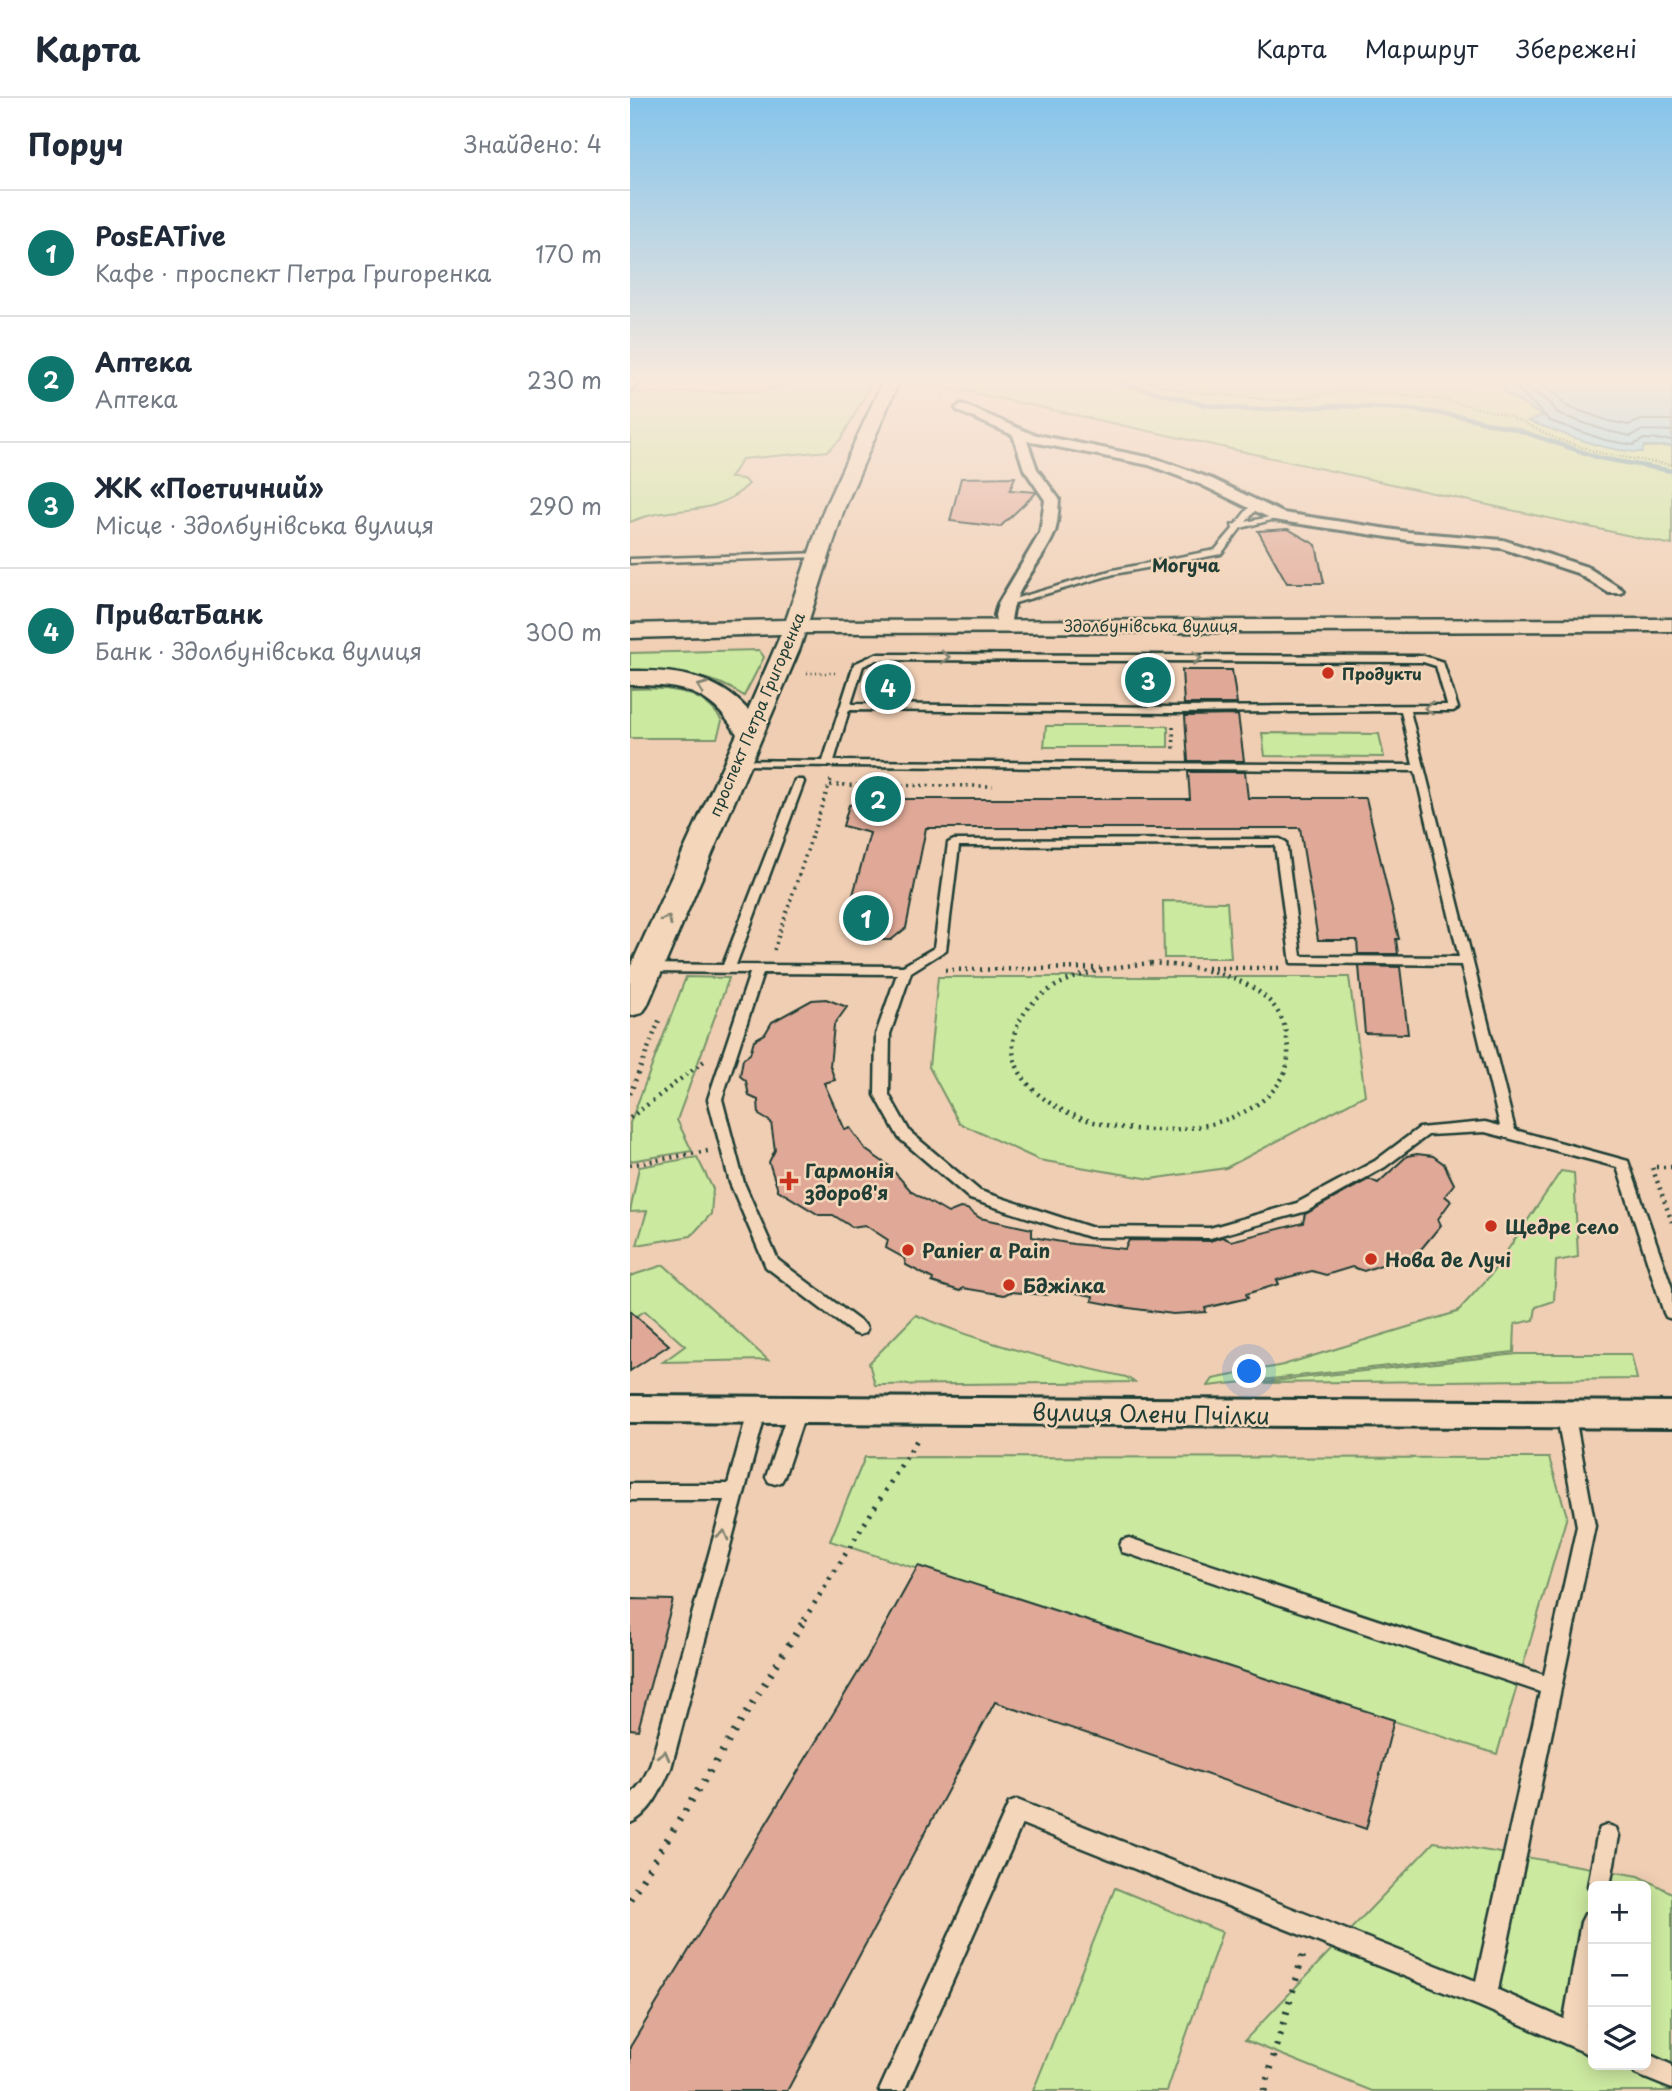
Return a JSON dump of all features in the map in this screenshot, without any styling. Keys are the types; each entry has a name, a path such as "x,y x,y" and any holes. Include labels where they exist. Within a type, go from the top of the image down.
{"main road":[{"name":"проспект Петра Григоренка","path":"630,1006 796,627 849,474"},
{"name":"Здолбунівська вулиця","path":"630,631 796,627"},
{"path":"630,678 672,679 704,685 738,711 749,733"}],"street":[{"path":"1003,626 1002,616 1008,602 1029,560 1046,536 1052,499 1032,474"},
{"path":"1185,474 1279,517 1408,536 1503,544 1582,570 1615,590"},
{"name":"Здолбунівська вулиця","path":"796,627 1672,625"},
{"name":"вулиця Олени Пчілки","path":"630,1409 1566,1417 1672,1415"}],"lane":[{"path":"1008,602 1113,572 1218,552 1235,527 1254,507"},
{"path":"1235,527 1279,517"},
{"path":"630,561 819,555"},
{"path":"828,762 857,673 862,661 876,657 1424,659 1437,662 1453,708 846,707"},
{"path":"1405,709 1508,1131"},
{"path":"736,763 1418,768"},
{"path":"729,969 799,782"},
{"path":"646,968 905,970 940,950 954,843 1280,842 1295,960 1465,961"},
{"path":"762,970 715,1099 727,1147 737,1183 772,1263 859,1329"},
{"path":"905,970 883,1034 882,1095 904,1135 975,1195 1089,1232 1210,1233 1303,1207 1380,1164 1424,1131 1485,1127 1623,1164 1672,1313"},
{"path":"630,1812 650,1789 660,1768 757,1410"},
{"path":"775,1477 797,1411"},
{"path":"1485,1996 1586,1525 1566,1417"},
{"path":"630,1492 735,1492"},
{"path":"1129,1546 1553,1687"},
{"path":"891,2091 1017,1811 1485,1996 1583,2039 1591,1944"},
{"path":"1601,1881 1608,1836"},
{"path":"1651,2068 1672,2077"}],"path":[{"path":"807,673 857,673"},
{"path":"762,970 829,785"},
{"path":"905,970 1105,968 1151,962 1190,966 1227,976 1260,994 1283,1018 1292,1045 1285,1074 1262,1100 1225,1120 1178,1131 1127,1131 1080,1120 1042,1101 1019,1074 1011,1046 1020,1018 1042,994 1105,968"},
{"path":"630,1118 736,1036"},
{"path":"630,1165 727,1147"},
{"path":"1672,1167 1652,1167 1672,1222"},
{"path":"630,1899 885,1488 937,1410"},
{"path":"1264,2091 1311,1927"}],"green space":[{"path":"630,474 733,474 730,478 743,479 749,484 720,503 646,516 630,522"},
{"path":"1346,474 1672,474 1672,545"},
{"path":"759,650 764,657 744,696 718,682 690,675 630,672 630,653"},
{"path":"630,689 682,692 704,702 722,721 717,738 630,738"},
{"path":"1046,726 1168,726 1168,747 1044,747"},
{"path":"1262,733 1379,734 1384,757 1265,756"},
{"path":"1163,901 1227,902 1231,958 1164,958"},
{"path":"686,977 729,978 677,1120 692,1151 630,1161 630,1123"},
{"path":"938,977 1349,977 1365,1095 1226,1168 1151,1179 1039,1160 959,1123 929,1067"},
{"path":"697,1157 713,1189 711,1214 691,1236 637,1245 647,1211 630,1212 639,1167"},
{"path":"1561,1171 1574,1173 1578,1257 1556,1261 1554,1301 1536,1307 1534,1320 1515,1324 1514,1352 1208,1386 1213,1379 1283,1365 1457,1312 1490,1276"},
{"path":"664,1265 768,1360 663,1362 685,1346 645,1311 630,1320 630,1276"},
{"path":"916,1315 993,1343 1126,1377 1134,1382 875,1385 869,1363"},
{"path":"1517,1354 1631,1354 1637,1379 1255,1383"},
{"path":"865,1457 1549,1458 1567,1516 1497,1754 830,1541"},
{"path":"1434,1842 1639,1876 1649,1881 1588,1881 1588,2070 1651,2070 1651,1882 1672,1893 1672,2091 1372,2091 1245,2040"},
{"path":"1115,1888 1222,1932 1167,2091 1033,2091"}],"building":[{"path":"1015,477 1010,490 1037,492 1000,527 950,521 961,478"},
{"path":"1288,529 1316,545 1324,583 1287,583 1258,531"},
{"path":"1182,670 1232,670 1237,704 1184,704"},
{"path":"1238,715 1244,761 1188,761 1185,716"},
{"path":"1188,772 1245,772 1248,798 1366,798 1399,939 1396,939 1398,954 1358,954 1357,940 1318,940 1300,828 926,828 906,928 891,940 874,940 861,931 848,913 870,833 843,826 849,805 866,799 1190,799"},
{"path":"1359,966 1400,967 1408,1034 1365,1033"},
{"path":"826,999 847,1007 834,1025 830,1066 835,1080 824,1083 845,1130 850,1128 866,1150 889,1166 912,1192 948,1213 960,1208 967,1209 980,1218 1032,1229 1032,1237 1073,1244 1125,1249 1129,1240 1210,1241 1222,1237 1231,1241 1303,1223 1305,1214 1369,1179 1378,1183 1407,1156 1417,1154 1433,1156 1444,1164 1454,1184 1445,1196 1451,1201 1438,1219 1441,1225 1422,1248 1402,1261 1395,1260 1364,1271 1352,1267 1326,1275 1312,1271 1277,1280 1279,1284 1246,1294 1248,1298 1205,1308 1206,1312 1173,1314 1129,1308 1092,1301 1093,1296 1054,1289 1048,1295 1010,1292 1004,1295 963,1288 960,1291 932,1282 933,1279 906,1265 904,1258 886,1248 888,1240 865,1225 852,1227 833,1215 819,1215 778,1190 769,1162 775,1150 771,1122 759,1115 758,1100 749,1096 746,1081 740,1076 743,1059 750,1054 754,1040 765,1034 772,1022 812,1000"},
{"path":"630,1311 669,1345 630,1371"},
{"path":"918,1566 1394,1720 1366,1829 995,1702 787,2091 630,2091 630,2047 867,1658"},
{"path":"630,1599 673,1600 638,1730 630,1729"}],"place":[{"name":"Продукти","path":"1328,673"},
{"name":"ЖК «Поетичний»","path":"1148,680"},
{"name":"ПриватБанк","path":"888,687"},
{"name":"Аптека","path":"878,799"},
{"name":"PosEATive","path":"866,918"},
{"name":"Гармонія здоров'я","path":"789,1181"},
{"name":"Щедре село","path":"1491,1226"},
{"name":"Panier a Pain","path":"908,1250"},
{"name":"Нова де Лучі","path":"1371,1259"},
{"name":"Бджілка","path":"1009,1285"}],"district":[{"name":"Могуча","path":"1186,564"}]}
